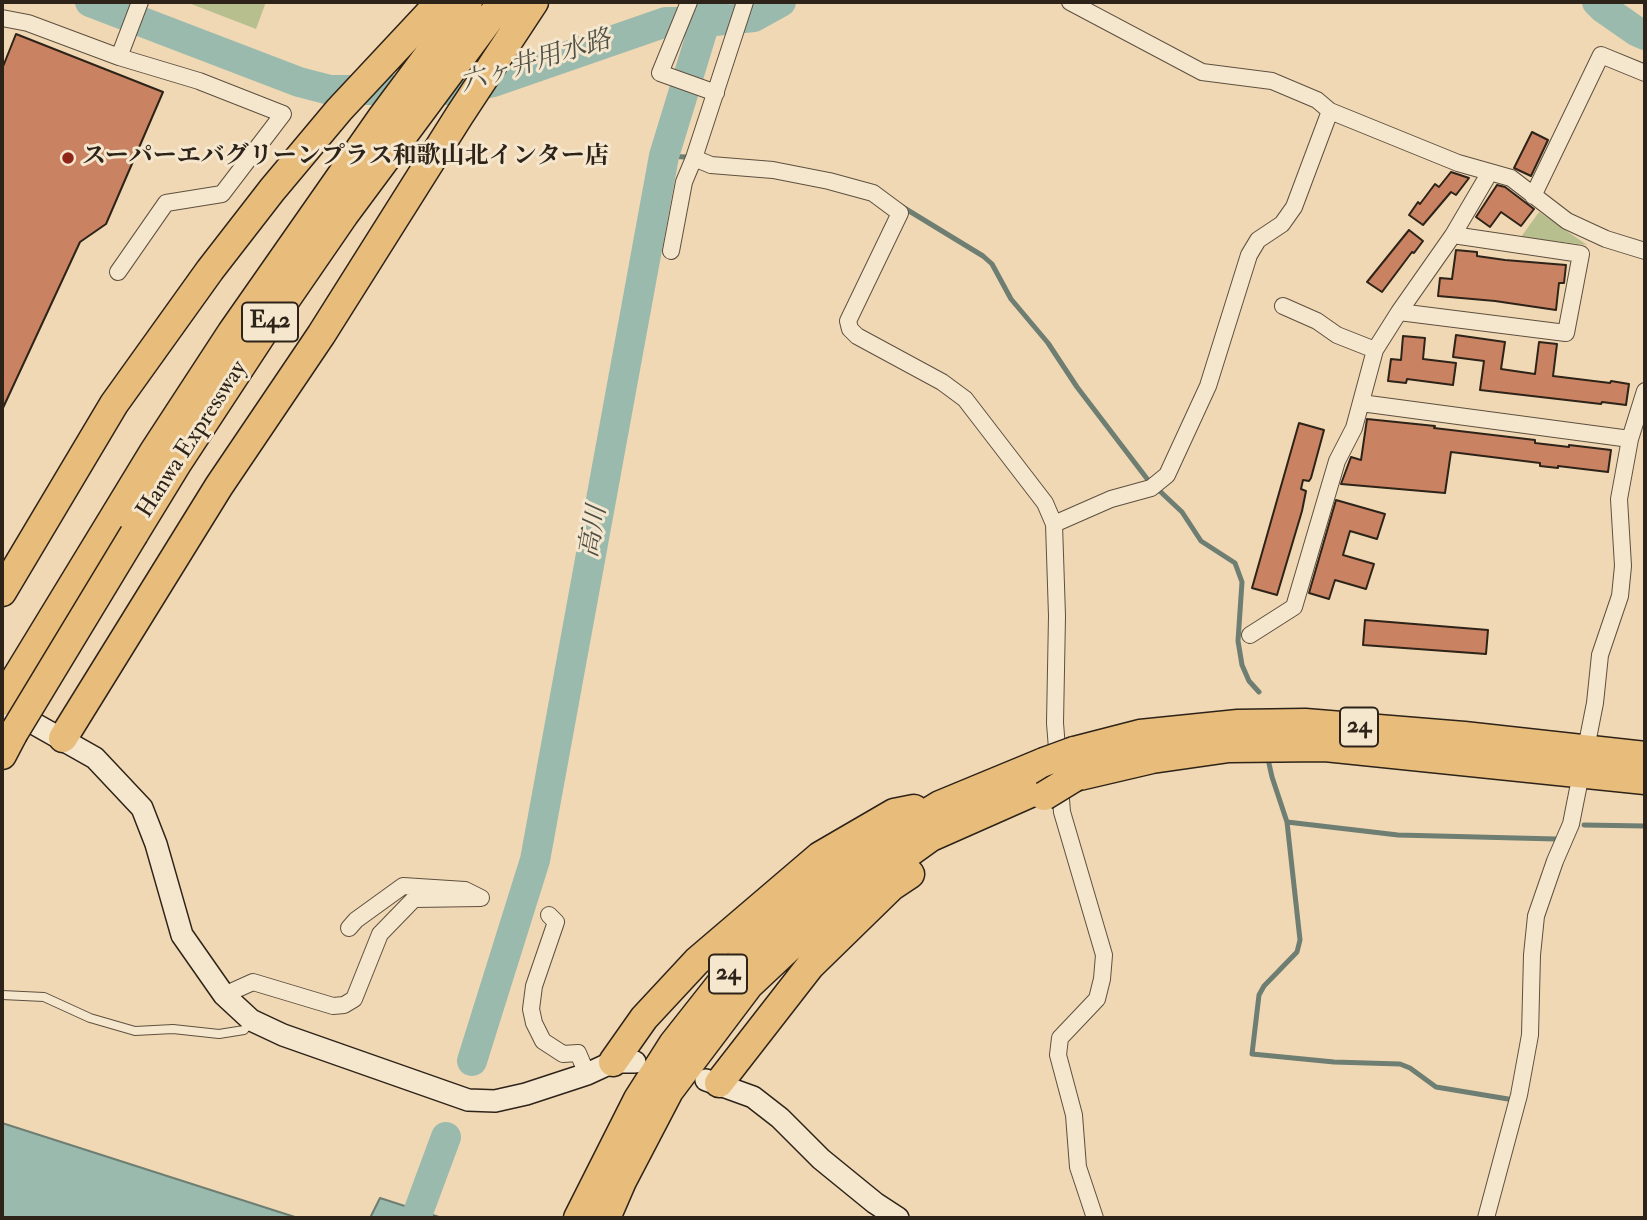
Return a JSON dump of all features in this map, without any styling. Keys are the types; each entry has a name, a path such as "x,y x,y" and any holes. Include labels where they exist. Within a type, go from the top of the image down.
{"highway":[{"path":"2,593 114,404 210,270 339,110 440,2"},
{"name":"Hanwa Expressway","path":"8,745 123,527 232,332 383,116 468,2"},
{"name":"Hanwa Expressway","path":"2,704 123,527 344,215 502,2"},
{"path":"63,738 219,486 321,335 534,2"},
{"name":"24","path":"624,1062 643,1018 697,961 820,856 921,830 973,826 1074,764 1152,759 1229,748 1325,747 1583,761 1645,756"},
{"name":"24","path":"1583,761 1645,780"},
{"name":"24","path":"713,1081 810,966 892,886 921,830 940,805 1044,781"},
{"name":"24","path":"578,1218 612,1176 669,1091 749,985 921,830"},
{"name":"24","path":"606,1218 612,1176"}],"main road":[{"path":"2,704 95,758 142,808 156,844 182,935 224,995 251,1020 283,1035 468,1100 495,1101 526,1094 624,1062"},
{"path":"713,1081 753,1097 780,1118 832,1168 898,1218"}],"street":[{"path":"119,57 139,2"},
{"path":"689,2 660,73 710,92"},
{"path":"1070,2 1202,72 1272,81 1317,100 1329,111 1458,163 1511,178 1567,221 1606,239 1645,251"},
{"path":"671,251 684,182 694,159 710,92 744,4"},
{"path":"2,18 28,23 119,57 199,81 283,114 222,194 166,202 118,272"},
{"path":"1533,196 1601,55 1645,73"},
{"path":"1054,524 1111,499 1153,486 1167,475 1208,386 1248,255 1258,240 1282,224 1294,207 1329,111"},
{"path":"694,159 711,165 773,170 829,181 873,193 900,213 848,321 850,330 942,382 965,399 1045,503 1054,524 1057,616 1055,723 1062,811 1104,955 1097,999 1060,1038 1058,1055 1074,1115 1078,1167 1095,1218"},
{"path":"1250,635 1294,607 1337,461 1354,428 1375,350 1453,235 1490,172"},
{"path":"1399,312 1566,334 1581,254 1453,235"},
{"path":"1283,306 1317,321 1337,335 1375,350"},
{"path":"1486,1218 1519,1096 1531,1035 1532,955 1536,916 1571,824 1595,703 1600,655 1620,596 1623,566 1619,499 1630,439 1645,391"},
{"path":"1361,403 1630,439"},
{"path":"224,995 253,982 333,1006 344,1005 354,999 380,934 414,899 481,898 465,890 403,886 349,928"},
{"path":"549,915 556,922 534,985 531,1009 534,1023 543,1041 563,1054 578,1053 587,1074"}],"lane":[{"path":"2,995 44,997 90,1018 135,1031 173,1029 219,1034 244,1030 251,1020"}],"green space":[{"path":"186,2 266,2 256,29"},
{"path":"1539,212 1587,245 1521,237"}],"shaded area":[{"path":"2,1123 298,1218 2,1218"},
{"path":"380,1198 442,1218 370,1218"}],"building":[{"name":"スーパーエバグリーンプラス和歌山北インター店","path":"16,34 163,92 106,224 80,242 2,410 2,69"},
{"path":"1532,132 1548,140 1531,176 1514,168"},
{"path":"1451,172 1469,178 1456,195 1451,192 1423,225 1409,215 1435,184 1439,187"},
{"path":"1497,185 1505,187 1534,209 1521,226 1501,212 1490,227 1476,217"},
{"path":"1409,230 1423,241 1382,292 1367,282"},
{"path":"1456,250 1477,252 1477,256 1505,260 1566,265 1564,283 1559,283 1556,310 1438,296 1440,278 1452,279"},
{"path":"1456,335 1505,342 1501,369 1535,374 1539,342 1557,344 1553,376 1629,384 1626,405 1480,390 1484,361 1453,357"},
{"path":"1403,336 1425,338 1423,359 1456,363 1453,385 1407,379 1406,383 1388,381 1391,359 1401,360"},
{"path":"1367,419 1535,440 1535,443 1611,450 1608,472 1540,466 1540,463 1451,452 1445,493 1341,484 1351,457 1361,460"},
{"path":"1299,423 1324,430 1311,478 1309,481 1303,480 1301,489 1306,491 1302,511 1277,595 1252,588"},
{"path":"1336,500 1385,514 1377,539 1350,531 1343,555 1374,564 1366,589 1335,580 1329,599 1309,593"},
{"path":"1365,620 1488,630 1486,654 1363,645"}],"waterway":[{"name":"六ヶ井用水路","path":"90,2 299,82 330,90 457,90 493,82 666,22 705,22 754,17 781,2"},
{"name":"高川","path":"472,1061 535,860 664,156 705,22 714,2"},
{"name":"六ヶ井用水路","path":"1597,2 1645,35"},
{"path":"664,156 686,157"},
{"path":"901,206 992,264 1011,299 1048,343 1077,387 1148,480 1182,512 1201,541 1235,563 1242,582 1238,641 1242,665 1249,681 1259,692"},
{"path":"1268,759 1287,822 1300,940 1297,952 1264,986 1259,995 1252,1054 1334,1062 1400,1064 1436,1087 1508,1099"},
{"path":"1287,822 1398,835 1556,839"},
{"path":"1584,825 1645,826"},
{"name":"高川","path":"416,1218 446,1137"}],"place":[{"name":"スーパーエバグリーンプラス和歌山北インター店","path":"68,158"}]}
